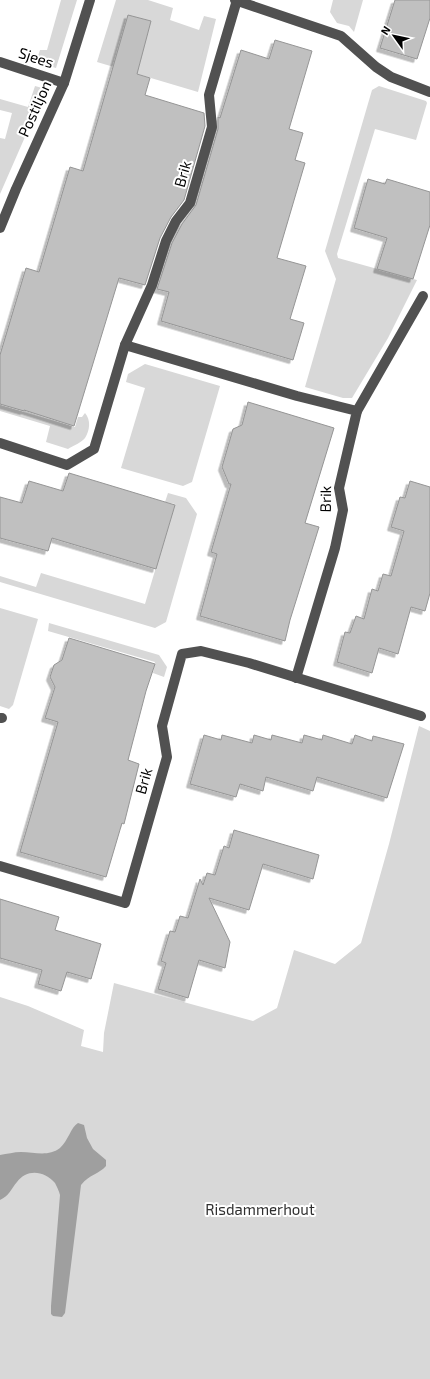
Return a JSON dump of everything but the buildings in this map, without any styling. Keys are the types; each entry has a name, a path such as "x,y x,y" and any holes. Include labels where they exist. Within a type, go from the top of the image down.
{"street":[{"name":"Postiljon","path":"0,228 64,83 90,0"},
{"name":"Brik","path":"0,443 67,465 94,449 125,345 152,285 166,241 176,221 190,203 212,127 209,95 236,0 341,36 376,67 391,77 430,92"},
{"name":"Sjees","path":"0,62 64,83"},
{"name":"Brik","path":"296,678 335,548 343,510 340,488 357,411 423,296"},
{"path":"125,345 297,396 357,411"},
{"name":"Brik","path":"0,866 125,903 167,757 162,726 182,654 201,651 248,663 421,716"}],"green space":[{"path":"61,0 77,0 56,68 36,62 40,50 47,50"},
{"path":"116,0 148,0 173,8 170,20 199,30 204,16 216,19 198,92 97,62"},
{"path":"333,0 363,0 354,32 349,26 337,23 330,12"},
{"path":"35,86 46,89 0,194 0,138 5,139 12,113 0,110 0,99 28,107"},
{"path":"379,86 426,101 427,103 416,140 375,129 337,254 338,258 417,280 388,338 352,398 343,398 305,387 336,279 325,251 372,90"},
{"path":"145,364 220,386 192,482 183,486 121,468 145,388 126,382 128,374"},
{"path":"0,405 75,427 78,417 82,417 85,413 89,422 88,432 84,439 68,449 46,442 50,426 0,411"},
{"path":"168,493 186,498 197,514 166,622 155,628 0,582 0,576 36,587 41,573 145,604 175,504 165,502"},
{"path":"0,608 38,619 13,705 9,709 0,706"},
{"path":"49,623 159,655 167,667 164,677 153,673 155,662 48,631"},
{"name":"Risdammerhout","path":"419,726 430,731 430,1379 0,1379 0,997 28,1006 84,1030 81,1046 103,1052 104,1033 114,983 253,1021 277,1008 294,950 335,964 361,943 389,844"}],"shaded area":[{"path":"78,1123 84,1125 87,1138 93,1149 106,1160 106,1166 81,1185 65,1313 62,1317 53,1316 51,1314 60,1195 59,1190 51,1179 41,1174 31,1173 21,1178 8,1194 0,1200 0,1155 18,1152 46,1153 55,1151 63,1145 73,1128"}]}
